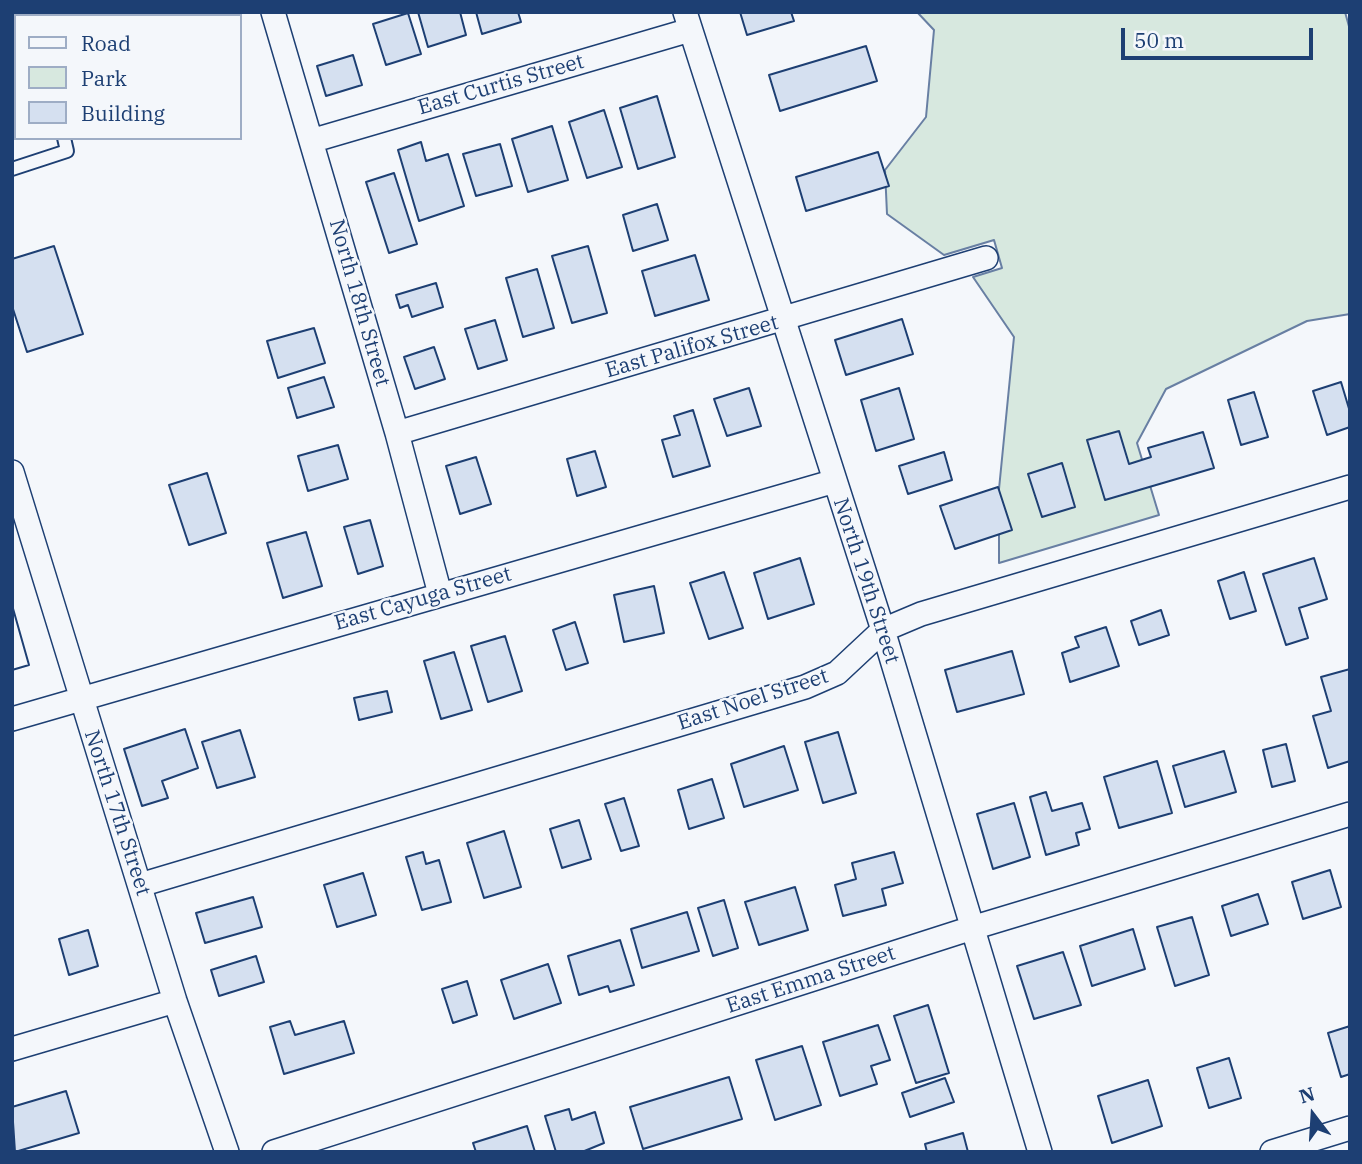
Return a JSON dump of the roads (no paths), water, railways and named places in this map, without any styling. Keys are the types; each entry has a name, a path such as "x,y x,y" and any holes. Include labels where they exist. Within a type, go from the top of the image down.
{"street":[{"name":"North 18th Street","path":"273,12 397,433 440,594"},
{"name":"East Curtis Street","path":"311,141 688,21"},
{"name":"North 19th Street","path":"688,21 883,630 1040,1152"},
{"name":"East Palifox Street","path":"397,433 986,258"},
{"name":"North 17th Street","path":"12,472 175,1001 227,1152"},
{"name":"East Cayuga Street","path":"12,719 835,481"},
{"name":"East Noel Street","path":"141,885 805,687 837,673 883,630 921,614 1350,487"},
{"name":"East Emma Street","path":"274,1152 972,928 1350,814"},
{"path":"12,1049 175,1001"},
{"path":"1272,1152 1350,1128"}],"lane":[{"path":"12,169 67,151 64,140"}]}
